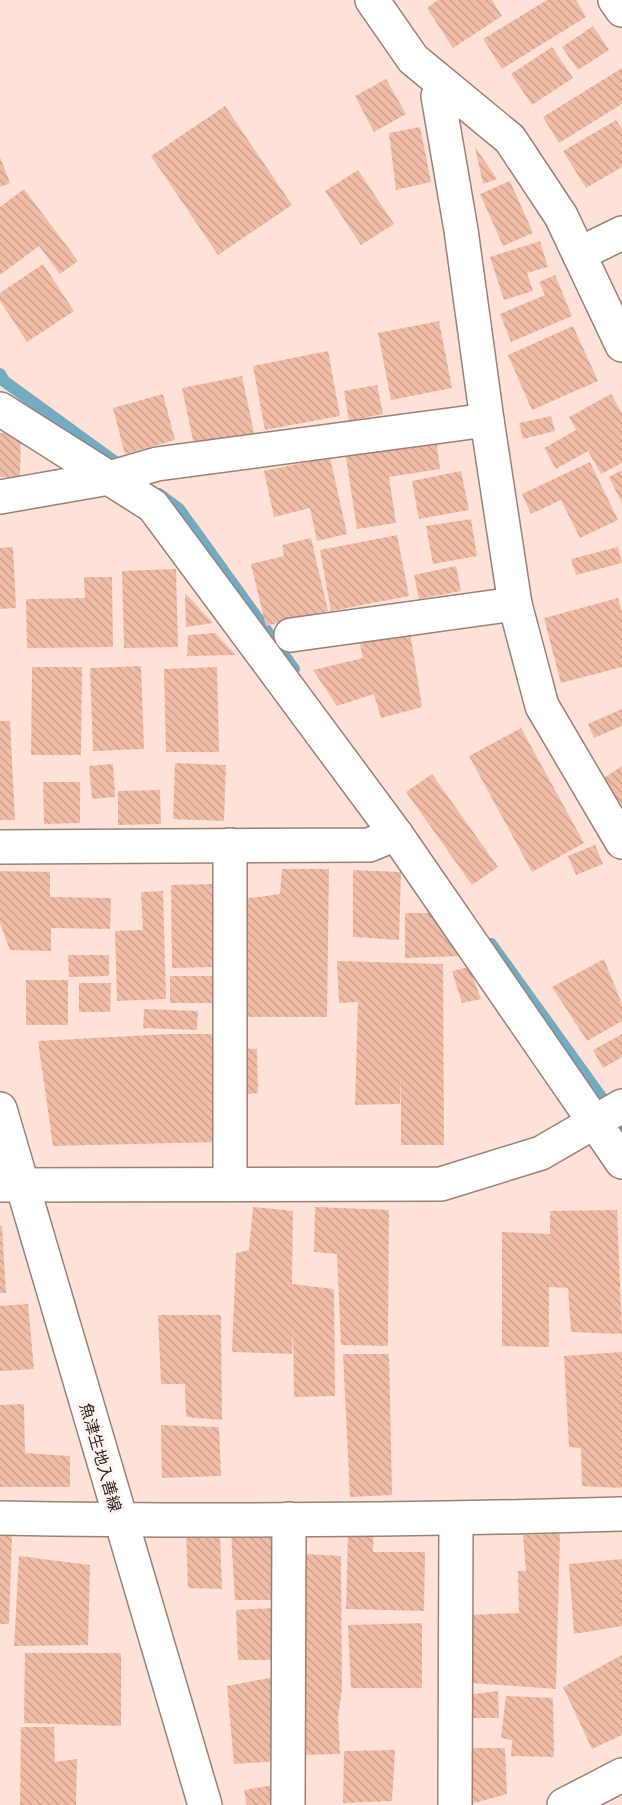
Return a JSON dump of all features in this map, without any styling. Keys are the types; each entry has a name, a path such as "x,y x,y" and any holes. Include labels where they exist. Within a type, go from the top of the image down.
{"street":[{"path":"372,0 413,59 510,139 561,216 622,345"},
{"path":"615,0 622,10"},
{"path":"444,85 438,96 461,230 515,604 542,706 622,842"},
{"path":"579,254 622,233"},
{"path":"0,409 153,506 396,834 622,1162"},
{"path":"0,497 109,478 157,464 487,420"},
{"path":"291,635 515,604"},
{"path":"0,847 369,845 396,834"},
{"path":"230,846 230,1184"},
{"path":"11,1185 441,1184 542,1154 622,1106"},
{"name":"魚津生地入善線","path":"0,1109 11,1185 120,1520 205,1805"},
{"path":"0,1518 456,1519 622,1514"},
{"path":"455,1805 456,1519"},
{"path":"288,1805 289,1520"},
{"path":"564,1805 622,1775"}],"building":[{"path":"438,0 492,0 502,16 453,48 427,8"},
{"path":"547,0 576,0 586,17 502,69 483,39"},
{"path":"593,26 609,50 578,70 562,47"},
{"path":"552,47 573,78 532,105 511,74"},
{"path":"622,68 622,104 559,143 543,117"},
{"path":"386,79 406,114 374,132 355,96"},
{"path":"225,106 292,205 218,255 151,156"},
{"path":"616,120 622,129 622,167 586,188 563,151"},
{"path":"420,127 431,182 396,190 389,133"},
{"path":"475,147 497,179 483,184"},
{"path":"0,157 10,183 0,187"},
{"path":"358,170 394,224 361,245 325,191"},
{"path":"510,181 533,233 503,246 480,194"},
{"path":"24,189 78,261 60,274 39,246 0,275 0,207"},
{"path":"540,241 548,267 527,273 533,291 504,300 490,257"},
{"path":"43,264 74,311 27,342 0,301 0,293"},
{"path":"555,275 572,316 511,342 500,314 545,295 539,282"},
{"path":"439,321 452,388 391,400 378,333"},
{"path":"573,326 598,381 532,410 508,355"},
{"path":"328,351 340,416 265,430 253,366"},
{"path":"242,376 254,433 194,445 182,388"},
{"path":"377,385 383,414 349,421 344,391"},
{"path":"163,394 175,440 125,454 113,408"},
{"path":"611,394 622,413 622,463 601,474 588,451 556,469 544,448 576,430 569,417"},
{"path":"551,416 555,431 523,439 519,423"},
{"path":"0,433 21,433 20,477 0,477"},
{"path":"436,437 440,469 389,477 396,523 357,529 345,451"},
{"path":"330,457 347,534 317,541 310,508 274,517 264,471"},
{"path":"590,462 618,520 580,538 561,500 531,514 522,494"},
{"path":"622,470 622,503 609,477"},
{"path":"461,471 469,510 419,519 412,481"},
{"path":"471,519 477,556 433,564 426,526"},
{"path":"397,535 409,596 331,611 320,550"},
{"path":"311,538 328,611 266,626 251,564 284,556 282,545"},
{"path":"13,547 16,608 0,609 0,548"},
{"path":"618,547 622,563 576,575 571,559"},
{"path":"456,566 461,591 419,599 414,575"},
{"path":"176,569 178,647 124,648 122,571"},
{"path":"84,577 112,577 113,647 27,648 26,599 85,598"},
{"path":"185,593 213,623 186,627"},
{"path":"618,598 622,613 622,667 561,683 544,618"},
{"path":"410,632 422,707 381,718 374,694 337,706 313,670 363,658 359,640"},
{"path":"215,633 236,655 187,656 188,635"},
{"path":"141,666 144,749 93,751 90,668"},
{"path":"32,667 82,667 81,755 31,755"},
{"path":"217,667 219,752 166,752 164,669"},
{"path":"622,709 622,726 594,738 588,724"},
{"path":"0,721 10,721 15,820 0,820"},
{"path":"521,728 584,843 532,872 469,756"},
{"path":"175,763 226,765 224,821 173,819"},
{"path":"113,764 115,797 92,799 89,766"},
{"path":"622,766 622,806 604,778"},
{"path":"432,774 498,867 472,885 406,792"},
{"path":"43,782 80,782 80,823 44,824"},
{"path":"160,790 161,824 118,825 118,791"},
{"path":"595,845 603,864 576,875 568,856"},
{"path":"282,869 329,869 327,1017 241,1017 242,899 280,894"},
{"path":"353,870 401,872 399,940 353,937"},
{"path":"0,871 50,872 50,897 111,898 110,929 51,928 51,951 10,950 0,923"},
{"path":"214,884 215,967 172,968 171,885"},
{"path":"163,891 166,999 117,1001 115,931 143,930 141,892"},
{"path":"405,913 432,913 462,956 405,958"},
{"path":"68,955 109,955 109,976 69,977"},
{"path":"604,959 622,1004 622,1021 587,1041 552,987"},
{"path":"337,961 443,964 444,1145 401,1145 401,1078 400,1104 355,1105 358,1002 339,1003"},
{"path":"469,967 481,999 462,1003 452,971"},
{"path":"170,976 214,976 214,1003 170,1003"},
{"path":"26,980 68,980 68,1025 26,1025"},
{"path":"79,983 111,983 110,1012 79,1012"},
{"path":"144,1009 198,1011 197,1030 143,1028"},
{"path":"170,1034 216,1034 217,1142 53,1146 38,1041"},
{"path":"622,1034 622,1057 603,1068 593,1050"},
{"path":"240,1048 257,1049 258,1093 241,1095"},
{"path":"253,1207 293,1211 292,1284 334,1289 335,1396 294,1397 293,1330 292,1354 232,1352 236,1253 249,1250"},
{"path":"315,1207 389,1210 388,1346 341,1345 337,1254 314,1252"},
{"path":"617,1210 622,1334 571,1332 568,1288 549,1287 549,1347 502,1346 502,1232 550,1234 550,1211"},
{"path":"0,1226 2,1226 6,1293 0,1293"},
{"path":"28,1304 34,1369 0,1371 0,1306"},
{"path":"158,1315 221,1315 222,1420 186,1417 185,1384 161,1384"},
{"path":"622,1352 622,1488 582,1486 581,1448 569,1447 564,1356"},
{"path":"343,1354 389,1354 392,1495 350,1497"},
{"path":"24,1404 25,1453 70,1456 70,1487 0,1487 0,1405"},
{"path":"161,1425 219,1427 221,1476 162,1478"},
{"path":"276,1531 275,1600 235,1600 231,1533"},
{"path":"374,1532 373,1552 425,1552 424,1611 346,1609 348,1533"},
{"path":"560,1533 556,1689 472,1683 469,1615 519,1613 518,1571 526,1571 523,1535"},
{"path":"12,1534 9,1624 0,1624 0,1535"},
{"path":"186,1534 220,1536 222,1589 188,1588"},
{"path":"306,1554 341,1556 342,1689 338,1718 340,1754 304,1755 302,1720 306,1685"},
{"path":"19,1556 90,1565 88,1645 14,1646"},
{"path":"622,1559 622,1626 574,1634 569,1564"},
{"path":"274,1608 275,1660 238,1660 236,1610"},
{"path":"422,1623 422,1688 351,1688 348,1625"},
{"path":"25,1653 121,1653 121,1726 24,1723"},
{"path":"622,1655 622,1735 592,1749 563,1687"},
{"path":"274,1677 278,1761 234,1764 227,1686"},
{"path":"498,1691 499,1718 465,1718 468,1695"},
{"path":"506,1696 553,1698 554,1757 511,1756 512,1740 501,1738"},
{"path":"21,1727 54,1727 55,1762 77,1759 76,1805 20,1805"},
{"path":"467,1748 505,1748 507,1794 467,1805"},
{"path":"395,1750 392,1801 343,1803 344,1751"},
{"path":"274,1785 274,1805 247,1805 244,1790"}],"waterway":[{"path":"0,374 4,381 125,469"},
{"path":"159,494 179,509 294,669"},
{"path":"491,944 622,1126"}]}
